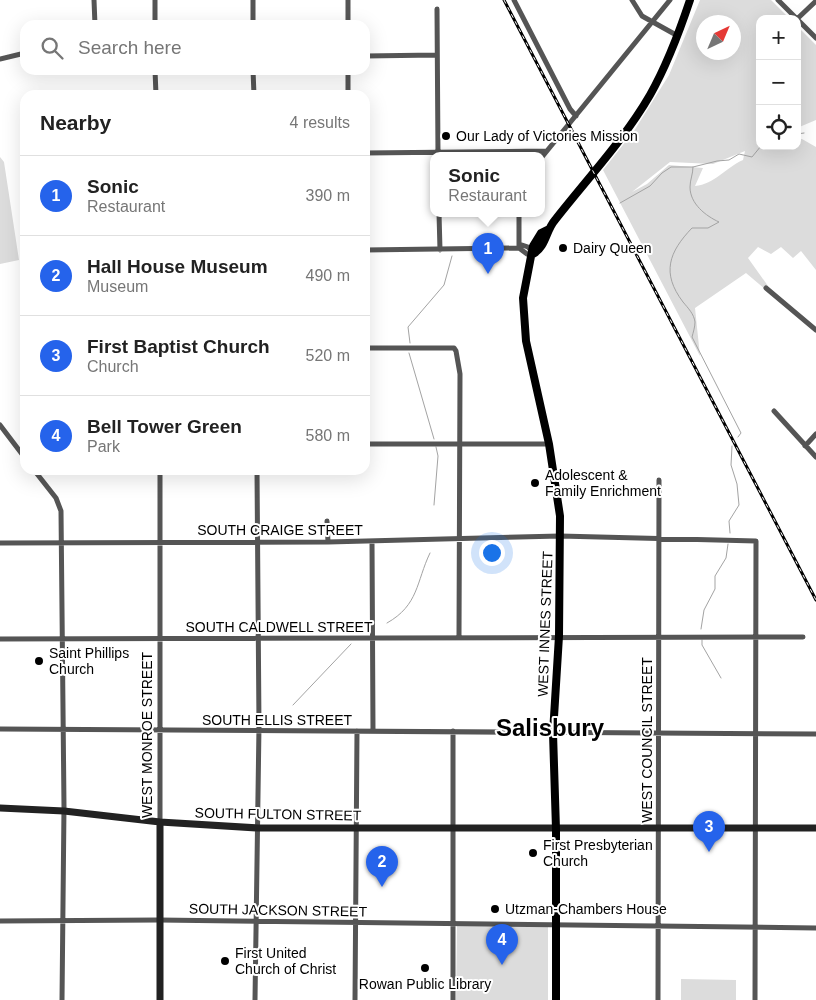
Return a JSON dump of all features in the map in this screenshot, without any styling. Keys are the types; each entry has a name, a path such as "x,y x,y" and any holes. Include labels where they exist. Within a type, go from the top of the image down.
{"main road":[{"name":"WEST INNES STREET","path":"556,1000 556,829 553,733 559,636 560,536 558,495 549,444 526,341 524,283 533,254 541,248 547,230 631,125 661,74 678,36 690,0"}],"street":[{"path":"94,0 95,20"},
{"path":"155,0 155,20"},
{"path":"253,0 253,20"},
{"path":"348,0 348,20"},
{"path":"514,0 570,108 576,116"},
{"path":"632,0 642,16 651,23 678,36"},
{"path":"492,152 546,151 670,0"},
{"path":"778,0 793,15"},
{"path":"801,15 816,1"},
{"path":"437,9 438,152"},
{"path":"801,23 816,38"},
{"path":"0,59 20,54"},
{"path":"370,56 436,55"},
{"path":"155,75 156,90"},
{"path":"253,75 254,90"},
{"path":"348,75 348,90"},
{"path":"370,153 430,153"},
{"path":"439,217 440,250"},
{"path":"519,217 519,248"},
{"path":"370,250 519,248 522,245 533,254"},
{"path":"766,288 816,330"},
{"path":"370,348 454,348 460,374 459,637"},
{"path":"774,411 816,457"},
{"path":"0,425 20,451"},
{"path":"805,446 816,434"},
{"path":"370,444 549,444"},
{"path":"38,475 56,498 61,511 64,811 62,1000"},
{"name":"WEST MONROE STREET","path":"160,475 160,1000"},
{"path":"255,1000 259,731 257,475"},
{"name":"WEST COUNCIL STREET","path":"658,1000 659,480"},
{"path":"327,521 328,542"},
{"name":"SOUTH CRAIGE STREET","path":"0,543 258,540 328,542 560,536 756,541 757,636"},
{"path":"372,541 373,731"},
{"name":"SOUTH CALDWELL STREET","path":"0,639 559,636 803,637"},
{"path":"755,1000 757,636"},
{"name":"SOUTH ELLIS STREET","path":"0,729 816,734"},
{"path":"355,1000 357,731"},
{"path":"453,731 453,1000"},
{"name":"SOUTH FULTON STREET","path":"0,808 64,811 160,822 258,828 816,828"},
{"name":"SOUTH JACKSON STREET","path":"0,921 159,920 816,928"}],"shaded area":[{"path":"700,0 771,0 786,15 756,15 756,150 801,150 801,139 816,147 816,270 801,251 793,258 781,247 771,254 758,247 748,258 768,286 765,289 746,273 695,308 700,356 603,170 634,131 669,75","holes":["745,151 743,160 714,179 695,186 703,168 669,165 647,184 632,192 670,162 713,164"]},
{"path":"801,30 816,45 816,120 801,126"},
{"path":"0,157 4,162 19,260 0,264"},
{"path":"457,926 548,926 548,1000 456,1000"},
{"path":"681,979 736,980 736,1000 681,1000"}],"waterway":[{"path":"620,203 650,186 662,173 671,167 693,167 729,160 739,154 752,157 758,150"},
{"path":"693,167 690,187 693,199 704,213 719,222 708,228 692,228 673,254 670,272 676,291 693,316 695,324 692,337 741,433 738,437"},
{"path":"410,343 408,327 444,285 452,256"},
{"path":"409,353 434,439"},
{"path":"730,533 729,521 739,505 737,484 731,465 732,446"},
{"path":"434,505 438,456 436,447"},
{"path":"701,629 704,610 715,589 715,576 726,558 728,544"},
{"path":"387,623 405,609 411,601 430,553"},
{"path":"702,640 702,645 721,678"},
{"path":"293,705 351,644"}],"railway":[{"path":"504,0 816,600"}],"place":[{"name":"Our Lady of Victories Mission","path":"446,136"},
{"name":"Dairy Queen","path":"563,248"},
{"name":"Sonic","path":"488,274"},
{"name":"Adolescent & Family Enrichment","path":"535,483"},
{"name":"Saint Phillips Church","path":"39,661"},
{"name":"First Baptist Church","path":"709,852"},
{"name":"First Presbyterian Church","path":"533,853"},
{"name":"Hall House Museum","path":"382,887"},
{"name":"Utzman-Chambers House","path":"495,909"},
{"name":"First United Church of Christ","path":"225,961"},
{"name":"Bell Tower Green","path":"502,965"},
{"name":"Rowan Public Library","path":"425,968"}],"district":[{"name":"Salisbury","path":"550,727"}]}
